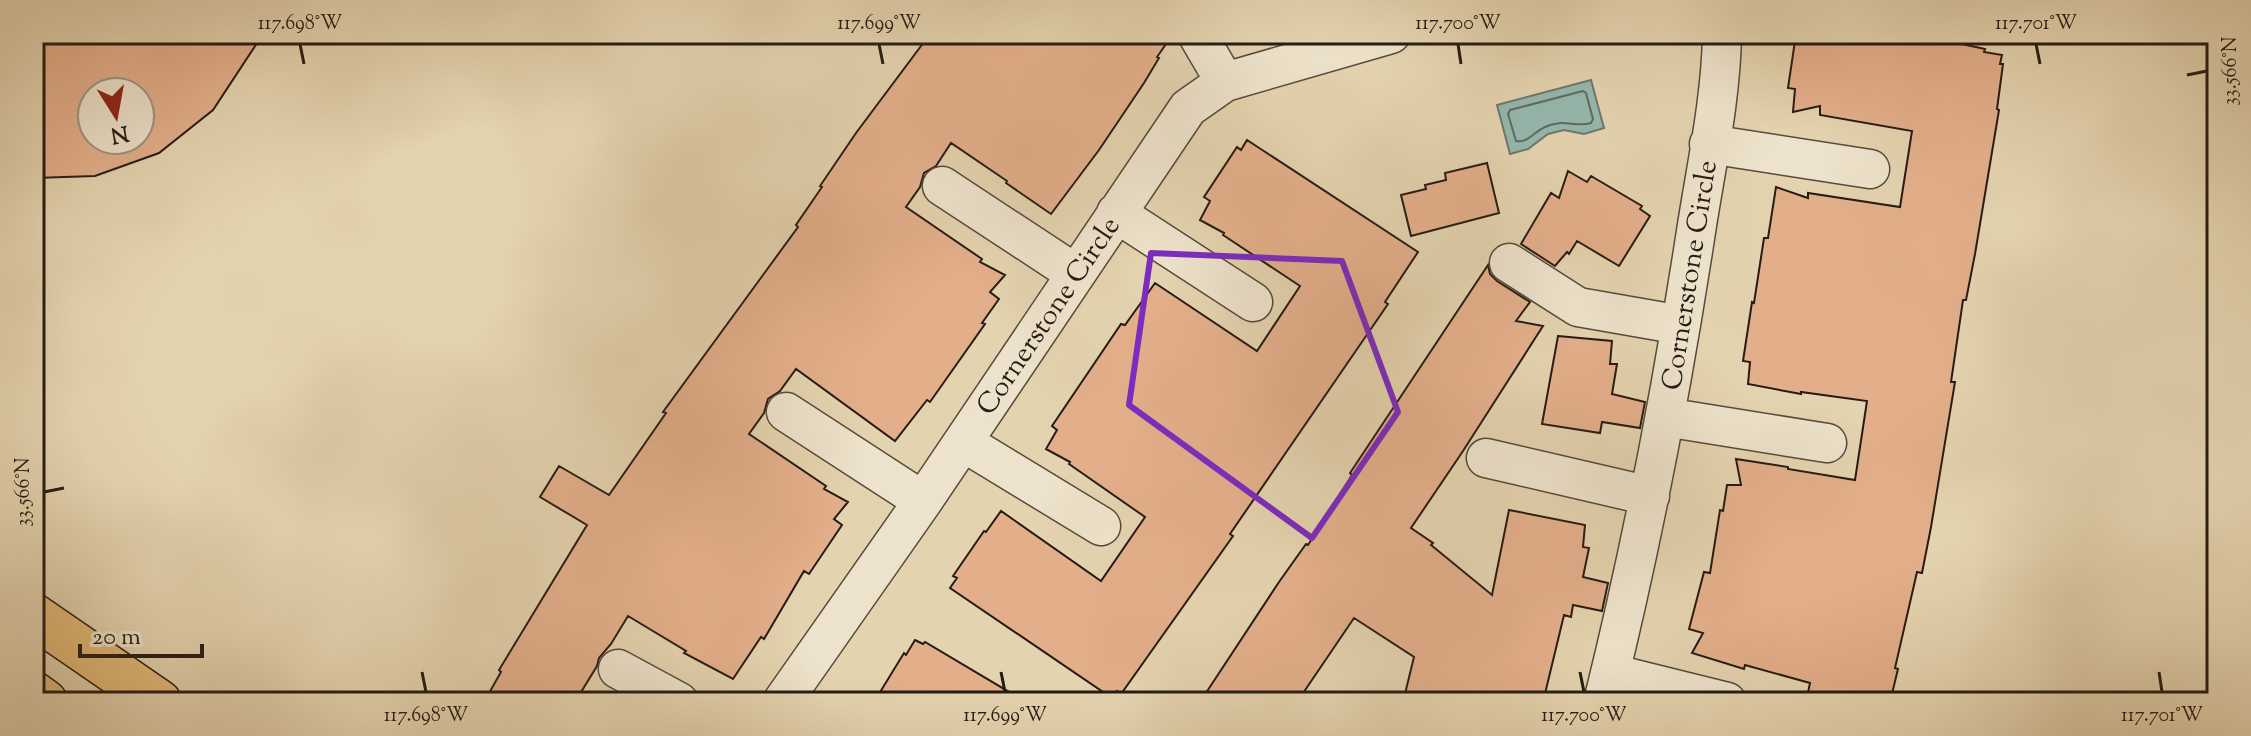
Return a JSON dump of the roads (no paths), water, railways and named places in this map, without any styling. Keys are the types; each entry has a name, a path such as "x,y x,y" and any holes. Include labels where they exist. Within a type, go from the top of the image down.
{"highway":[{"path":"34,616 159,702"},
{"path":"34,694 45,702"}],"street":[{"path":"1197,34 1225,82"},
{"name":"Cornerstone Circle","path":"782,702 923,501 1188,108 1225,82 1391,34"},
{"name":"Cornerstone Circle","path":"1606,688 1641,542 1665,417 1722,59 1722,34"},
{"path":"1709,144 1870,169"},
{"path":"942,186 1076,274"},
{"path":"1116,213 1253,302"},
{"path":"1509,263 1578,307 1681,325"},
{"path":"786,412 923,501"},
{"path":"1665,417 1827,443"},
{"path":"963,442 1101,526"},
{"path":"1486,458 1650,496"},
{"path":"618,669 679,702"},
{"path":"1606,688 1727,702"}],"water":[{"path":"1591,80 1604,128 1584,134 1564,130 1548,134 1528,149 1510,154 1497,105"}]}
